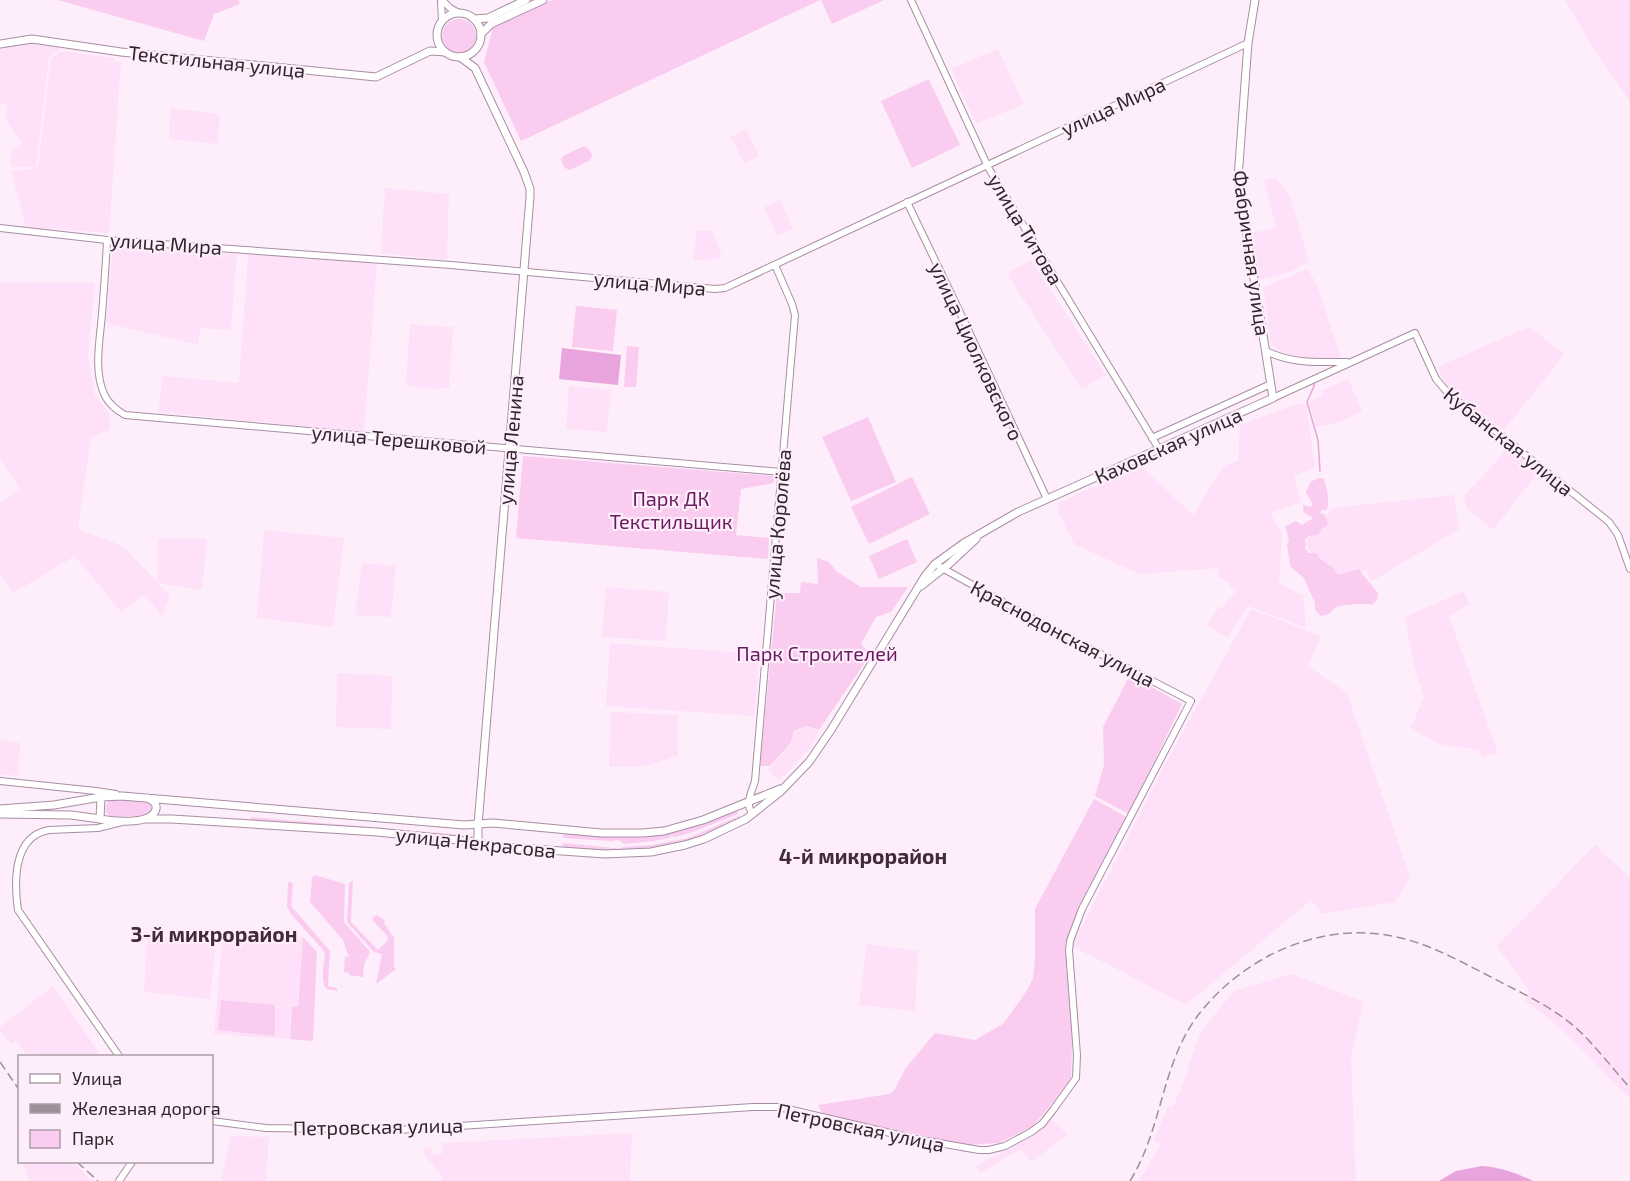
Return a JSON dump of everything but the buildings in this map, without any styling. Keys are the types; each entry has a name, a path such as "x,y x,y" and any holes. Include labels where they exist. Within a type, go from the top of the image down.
{"main road":[{"path":"474,19 488,18 526,0"},
{"path":"474,67 482,34 491,24 543,0"},
{"name":"Фабричная улица","path":"1255,0 1248,43 1238,178 1273,398"},
{"path":"430,51 442,21 450,15 459,13 474,19 482,34"},
{"path":"437,36 439,45 452,56 469,55 478,48"},
{"name":"Текстильная улица","path":"0,44 32,39 121,52 376,77 430,51 445,52"},
{"name":"улица Ленина","path":"460,57 474,67 530,189 478,842"},
{"name":"Каховская улица","path":"935,564 964,543 1018,512 1273,398"},
{"name":"Каховская улица","path":"916,589 943,569 986,531"},
{"name":"улица Некрасова","path":"0,814 71,815 126,821 172,819 377,832 478,842 491,846 605,854 651,852 685,845 736,825 764,806 804,769 916,589 935,564"},
{"name":"улица Некрасова","path":"0,809 54,805 98,794 478,825 493,823 602,833 644,833 685,826 726,812 787,784"},
{"path":"98,794 100,819"},
{"path":"146,819 153,814 156,808 154,802 148,798"}],"street":[{"path":"442,0 459,13"},
{"path":"442,0 442,21"},
{"name":"улица Титова","path":"911,0 988,165 1159,449"},
{"name":"улица Мира","path":"0,228 107,240 725,288 1248,43"},
{"name":"улица Циолковского","path":"907,202 1047,500"},
{"name":"улица Терешковой","path":"107,240 99,374 110,404 125,415 781,472"},
{"name":"улица Королёва","path":"748,802 756,774 795,315 775,265"},
{"name":"Кубанская улица","path":"1351,362 1415,333 1436,379 1442,386 1615,528 1630,569"},
{"path":"1266,351 1285,359 1301,362 1351,362"},
{"name":"Каховская улица","path":"1273,398 1351,362"},
{"path":"1152,438 1271,384"},
{"name":"Краснодонская улица","path":"935,564 1037,621 1191,701"},
{"name":"Петровская улица","path":"213,1121 266,1128 397,1130 779,1107 962,1148 989,1150 1015,1142 1042,1124 1076,1078 1077,1055 1070,941 1082,909 1191,701"},
{"name":"улица Некрасова","path":"0,781 98,794"},
{"path":"754,787 764,806"},
{"path":"748,802 748,809 753,814"},
{"path":"98,828 100,819"},
{"path":"117,1055 18,910 16,891 21,850 33,836 41,831 98,828 126,821"},
{"path":"119,1181 131,1163"}],"shaded area":[{"path":"1565,0 1630,0 1630,101 1592,46"},
{"path":"32,42 63,47 49,57 36,167 11,167 11,151 22,144 6,120 7,105 0,104 0,46"},
{"path":"998,49 1024,104 976,124 951,69"},
{"path":"61,51 114,58 114,62 121,62 109,233 26,227 11,171 38,168 51,59"},
{"path":"170,108 220,114 218,144 169,139"},
{"path":"746,129 759,156 744,163 731,137"},
{"path":"1275,177 1290,196 1309,261 1293,271 1260,280 1251,233 1276,228 1264,180"},
{"path":"385,188 449,194 447,260 381,253"},
{"path":"780,200 793,229 777,236 764,207"},
{"path":"697,230 713,231 722,257 708,261 693,260"},
{"path":"113,247 237,254 231,330 200,328 198,345 106,323"},
{"path":"248,254 377,264 364,432 158,412 163,376 239,383"},
{"path":"1031,260 1106,375 1082,389 1007,274"},
{"path":"1308,269 1317,285 1341,358 1312,359 1291,356 1271,345 1263,287"},
{"path":"0,282 95,283 88,356 95,395 109,413 110,430 91,437 78,529 123,546 157,582 158,538 207,539 202,590 158,583 170,596 162,616 144,594 121,612 75,556 13,593 0,574 0,503 20,489 0,459"},
{"path":"410,324 453,327 449,388 430,389 406,385"},
{"path":"1529,327 1565,354 1504,430 1446,385 1437,367"},
{"path":"562,348 621,355 618,385 559,379"},
{"path":"1348,379 1362,411 1340,422 1316,427 1309,402 1323,396 1321,391"},
{"path":"569,386 611,390 607,432 566,429"},
{"path":"1306,404 1315,468 1294,475 1301,502 1270,513 1282,533 1279,583 1303,596 1306,628 1249,606 1227,638 1207,625 1219,607 1222,608 1236,591 1230,587 1230,583 1218,577 1220,568 1139,574 1074,544 1059,513 1058,503 1141,466 1193,515 1223,467 1238,460 1240,425 1294,405"},
{"path":"1508,447 1539,471 1493,530 1466,508 1464,495"},
{"path":"1454,495 1459,529 1372,581 1366,570 1336,577 1304,544 1332,508"},
{"path":"264,530 344,538 333,627 257,618"},
{"path":"362,563 396,566 391,617 355,615"},
{"path":"606,587 669,592 666,641 602,637"},
{"path":"1464,591 1469,604 1449,616 1498,753 1482,758 1479,750 1439,744 1411,728 1424,697 1414,666 1405,617"},
{"path":"1251,609 1321,636 1308,666 1347,693 1410,877 1395,902 1322,914 1311,900 1186,1005 1072,946 1163,768"},
{"path":"610,643 759,654 755,716 606,706"},
{"path":"337,673 392,676 391,729 336,727"},
{"path":"611,712 678,715 678,756 645,766 609,767"},
{"path":"806,727 819,731 811,747 779,780 768,770 792,743 795,732"},
{"path":"0,740 20,743 18,776 0,774"},
{"path":"1595,845 1630,878 1630,1099 1562,1029 1525,1001 1530,993 1497,946"},
{"path":"223,930 303,938 297,1006 292,1006 289,1039 214,1034"},
{"path":"147,935 216,942 210,999 144,992"},
{"path":"867,944 918,951 915,1011 859,1005"},
{"path":"1292,974 1364,1002 1351,1055 1356,1181 1139,1181 1161,1144 1153,1141 1168,1106 1173,1107 1202,1030 1234,991"},
{"path":"53,986 100,1055 36,1055 32,1050 35,1055 24,1055 16,1040 11,1044 0,1031 0,1027"},
{"path":"1052,1119 1068,1135 1031,1162 1021,1149 980,1173 976,1166 1022,1141"},
{"path":"632,1133 630,1181 442,1181 441,1174 425,1156 424,1148 432,1147 433,1154 442,1154 442,1143"},
{"path":"231,1136 269,1137 266,1181 221,1181"},
{"path":"24,1163 74,1163 92,1181 30,1181"},
{"path":"1482,1166 1508,1171 1533,1181 1439,1181 1456,1171"}],"green space":[{"path":"58,0 238,0 240,4 214,14 204,41"},
{"path":"552,0 820,0 521,141 484,62 493,28"},
{"path":"821,0 884,0 832,24"},
{"path":"459,19 471,24 476,36 471,48 459,53 447,48 442,36 447,24"},
{"path":"927,80 960,145 912,168 881,101"},
{"path":"584,146 592,155 590,160 570,170 565,168 561,160 563,156"},
{"path":"576,306 617,310 613,351 572,347"},
{"path":"627,346 639,347 636,387 624,387"},
{"path":"868,417 896,482 851,501 822,437"},
{"name":"Парк ДК Текстильщик","path":"523,456 774,476 774,483 741,489 736,535 769,538 768,559 516,538"},
{"path":"912,477 930,514 869,544 851,507"},
{"path":"1324,478 1328,496 1328,508 1320,513 1324,514 1328,523 1317,535 1308,536 1305,540 1305,548 1309,553 1316,553 1338,575 1359,569 1378,593 1377,600 1372,605 1340,606 1321,616 1315,610 1315,603 1304,578 1290,566 1287,545 1289,539 1285,527 1296,521 1302,525 1313,518 1303,512 1303,505 1310,507 1313,505 1306,492 1310,482"},
{"path":"907,539 917,562 879,579 869,556"},
{"name":"Парк Строителей","path":"817,558 829,562 836,571 861,587 908,587 891,612 876,617 861,644 870,655 819,730 806,726 794,731 791,743 770,766 760,766 777,593 800,593 801,582 818,584"},
{"path":"1130,675 1182,704 1129,814 1095,796 1104,765 1103,727"},
{"path":"111,799 147,802 152,806 151,812 146,815 111,817 106,812 106,808"},
{"path":"1094,799 1128,818 1065,943 1070,998 1071,1078 1033,1126 999,1143 967,1145 822,1114 818,1105 890,1094 905,1069 935,1033 975,1040 1003,1024 1033,978 1035,909"},
{"path":"736,809 738,814 693,832 654,841 624,844 617,840 563,838 564,831 660,834 678,831"},
{"path":"739,816 740,819 712,832 669,847 624,851 563,849 563,843 622,849 623,847 652,845 688,838"},
{"path":"251,817 462,835 462,837 251,820"},
{"path":"315,875 345,884 344,922 370,952 364,965 363,977 344,972 345,956 349,957 343,940 310,902 312,878"},
{"path":"353,880 351,922 378,950 388,940 372,919 376,915 385,920 384,923 394,938 394,966 396,969 376,984 382,954 374,952 347,922 349,883"},
{"path":"288,882 293,883 291,906 330,951 328,986 337,988 337,991 325,986 323,950 291,914 287,906"},
{"path":"303,937 317,952 313,1041 290,1039 292,1007 298,1006"},
{"path":"221,1000 275,1005 275,1036 218,1030"}],"waterway":[{"path":"1314,384 1307,402 1318,440 1320,471"}],"railway":[{"path":"1130,1181 1141,1161 1177,1053 1186,1033 1199,1014 1240,974 1290,946 1317,938 1344,933 1373,933 1413,941 1448,955 1536,1000 1566,1019 1590,1041 1630,1088"},
{"path":"0,1062 18,1088"},
{"path":"78,1163 98,1181"}],"district":[{"name":"4-й микрорайон","path":"863,855"},
{"name":"3-й микрорайон","path":"214,933"}]}
